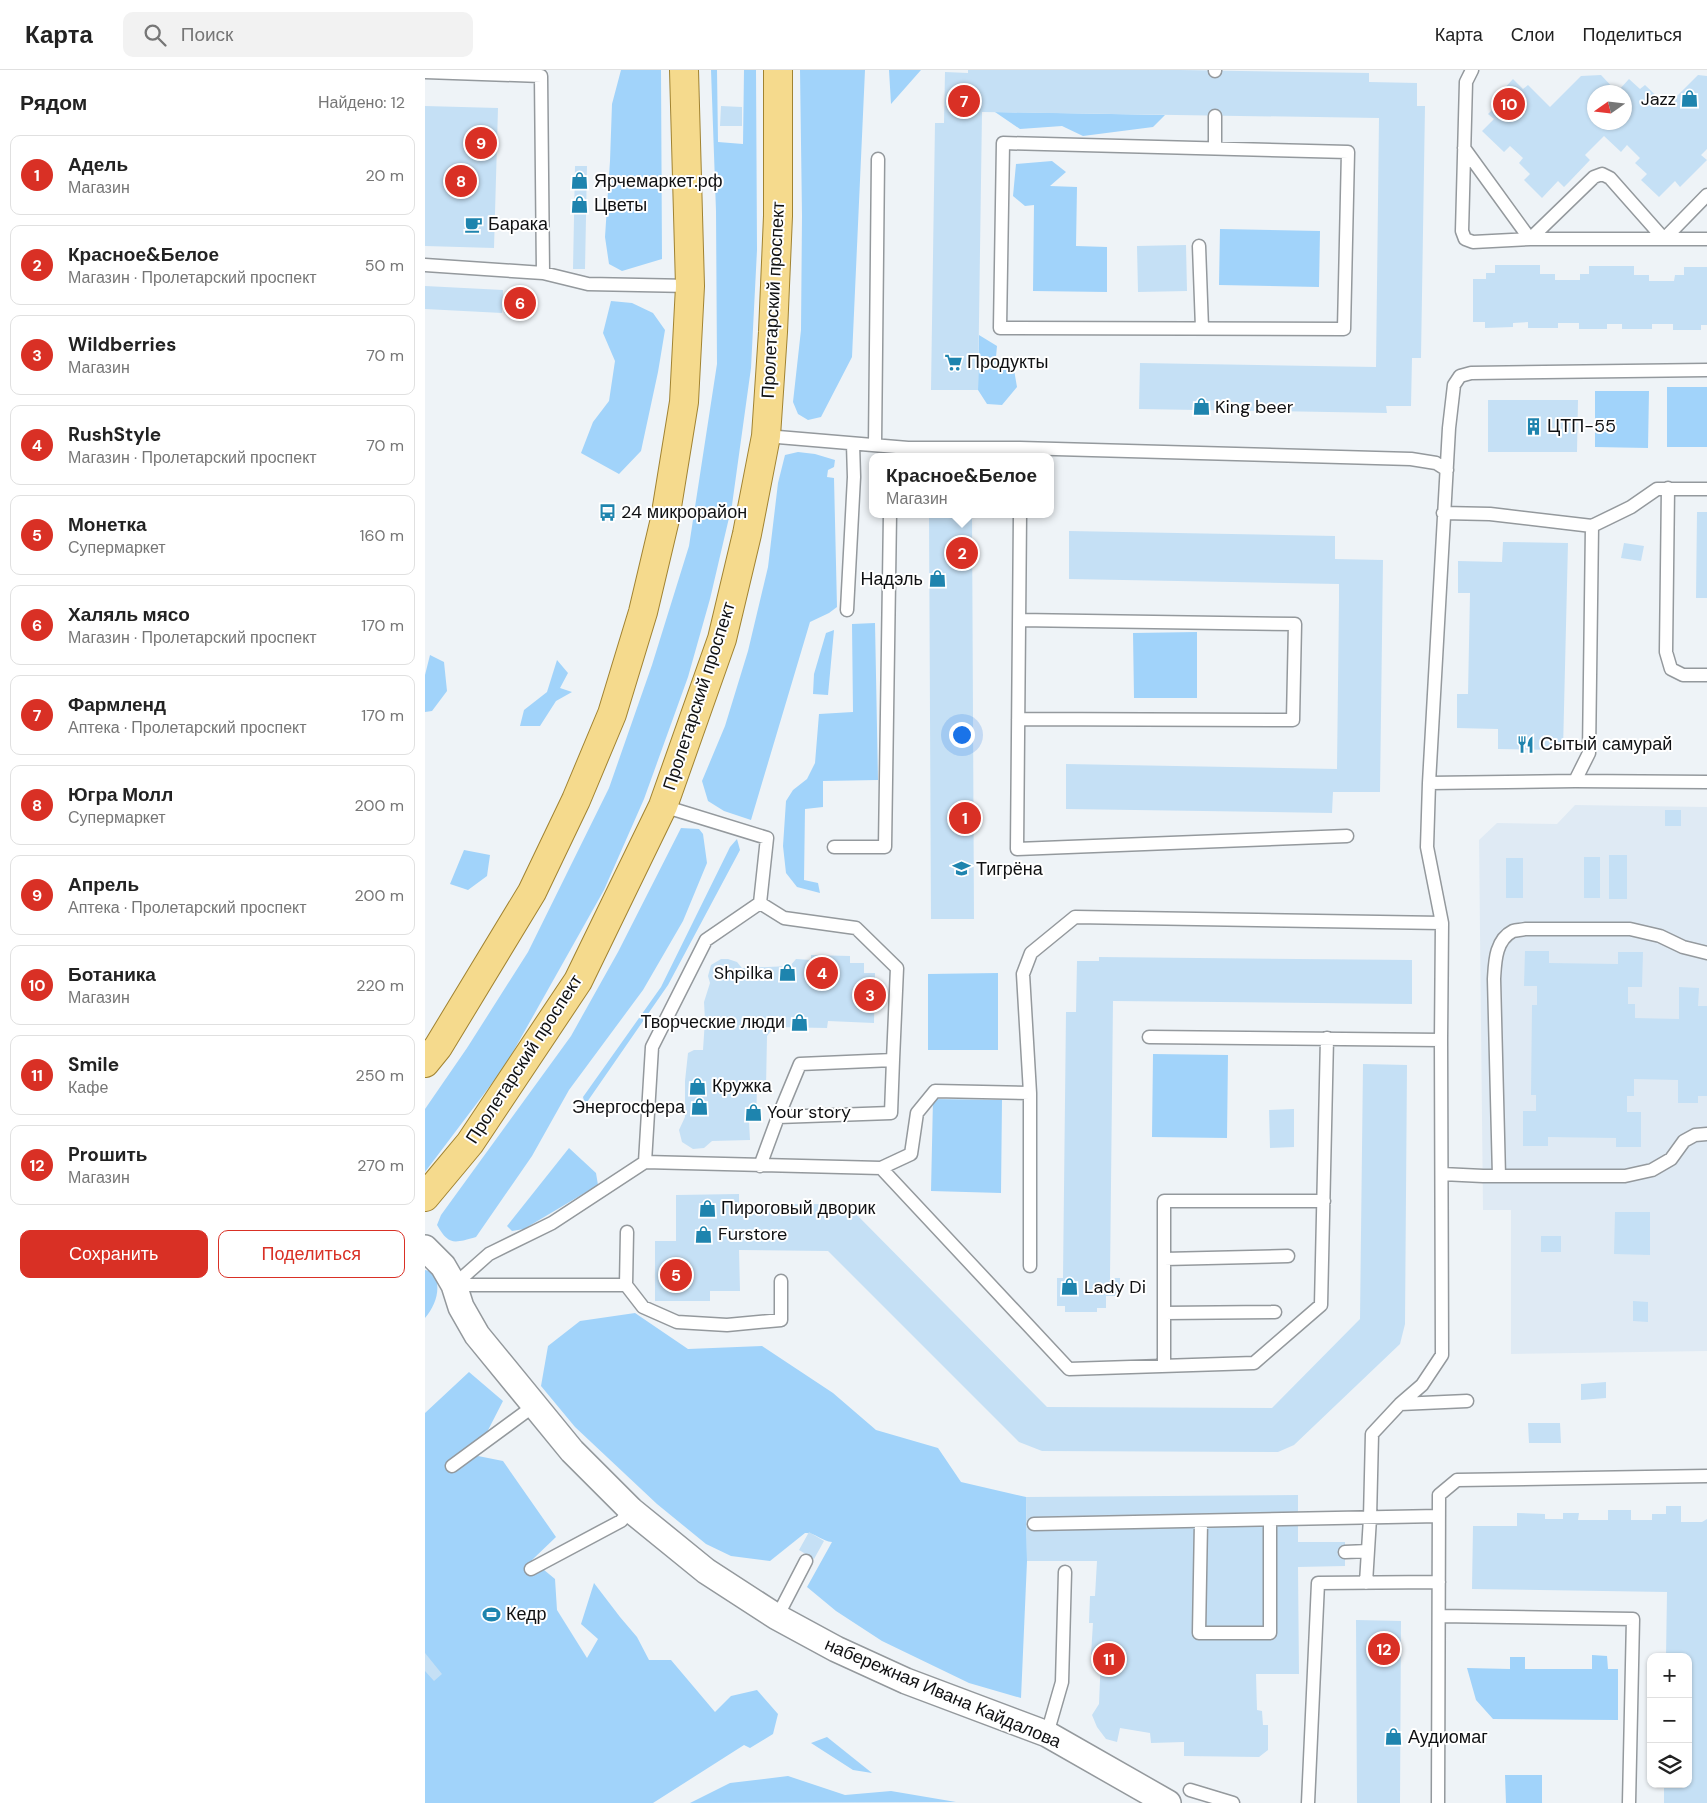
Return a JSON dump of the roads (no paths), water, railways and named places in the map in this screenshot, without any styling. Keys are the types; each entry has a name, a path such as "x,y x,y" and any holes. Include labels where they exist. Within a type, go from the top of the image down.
{"main road":[{"path":"425,1064 443,1039 532,892 576,800 612,714 643,612 665,519 685,402 691,286 684,70"},
{"name":"Пролетарский проспект","path":"425,1197 470,1143 578,981 663,806 722,639 747,534 766,436 778,216 778,70"}],"street":[{"name":"набережная Ивана Кайдалова","path":"425,1248 443,1266 454,1285 461,1307 477,1334 572,1451 631,1510 706,1572 777,1617 836,1649 906,1681 1047,1734 1168,1803"}],"lane":[{"path":"1472,70 1466,82 1462,231 1465,239 1473,242 1530,239 1707,239"},
{"path":"425,72 541,76 543,273"},
{"path":"1215,116 1215,148"},
{"path":"1003,143 1348,152 1344,329 1201,328 1000,328 1003,143"},
{"path":"1464,148 1530,239"},
{"path":"875,445 878,159"},
{"path":"1530,239 1594,177 1602,174 1610,178 1664,239"},
{"path":"1664,239 1707,195"},
{"path":"1199,246 1201,328"},
{"path":"425,266 543,273 588,284 691,286"},
{"path":"1366,1583 1372,1434 1400,1404 1422,1385 1442,1355 1442,923 1427,847 1443,513 1449,428 1455,385 1461,376 1471,373 1707,370"},
{"path":"766,436 875,445 892,452 908,448 1020,453"},
{"path":"847,610 854,477 853,444"},
{"path":"1054,454 1411,460 1436,463 1447,470"},
{"path":"1668,488 1666,652 1671,669 1683,675 1707,675"},
{"path":"1443,513 1490,514 1592,526 1631,507 1657,489 1707,489"},
{"path":"834,847 885,847 891,518"},
{"path":"1019,518 1017,849 1347,836"},
{"path":"1575,781 1589,753 1592,526"},
{"path":"1018,719 1293,720 1295,624 1019,620"},
{"path":"1429,783 1707,782"},
{"path":"645,1162 652,1048 706,940 760,903 767,838 663,806"},
{"path":"760,903 784,918 856,928 897,968 891,1113 778,1117"},
{"path":"1030,1266 1030,1093 1023,974 1031,953 1075,917 1442,923"},
{"path":"1499,1176 1494,980 1496,956 1502,941 1513,932 1525,929 1630,929 1659,936 1683,947 1707,953"},
{"path":"1149,1037 1441,1040"},
{"path":"881,1168 1069,1369 1254,1363 1321,1305 1327,1038"},
{"path":"760,1166 800,1064 893,1060"},
{"path":"454,1285 489,1254 552,1223 645,1162 881,1168 911,1154 917,1113 935,1091 1030,1093"},
{"path":"1442,1174 1625,1176 1651,1170 1671,1159 1684,1141 1695,1135 1707,1134"},
{"path":"1164,1366 1164,1201 1324,1201"},
{"path":"627,1232 626,1285 643,1307 677,1322 727,1325 781,1320 781,1281"},
{"path":"1164,1259 1288,1256"},
{"path":"454,1285 626,1285"},
{"path":"1164,1312 1275,1312"},
{"path":"1400,1404 1467,1401"},
{"path":"452,1466 535,1404"},
{"path":"1438,1803 1439,1496 1457,1480 1707,1476"},
{"path":"531,1569 621,1521 631,1510"},
{"path":"1035,1524 1270,1521 1439,1516"},
{"path":"1201,1522 1199,1633 1270,1632 1270,1521"},
{"path":"1345,1552 1368,1551"},
{"path":"777,1617 806,1561"},
{"path":"1047,1734 1062,1682 1065,1572"},
{"path":"1308,1803 1317,1583 1439,1582"},
{"path":"1439,1616 1633,1619 1629,1803"},
{"path":"1190,1790 1233,1803"}],"place":[{"name":"Jazz","path":"1690,99"},
{"name":"Фармленд","path":"964,101"},
{"name":"Ботаника","path":"1509,104"},
{"name":"Апрель","path":"481,143"},
{"name":"Югра Молл","path":"461,181"},
{"name":"Ярчемаркет.рф","path":"580,181"},
{"name":"Цветы","path":"580,205"},
{"name":"Барака","path":"474,224"},
{"name":"Халяль мясо","path":"520,303"},
{"name":"Продукты","path":"953,362"},
{"name":"King beer","path":"1201,407"},
{"name":"ЦТП-55","path":"1533,426"},
{"name":"24 микрорайон","path":"607,512"},
{"name":"Красное&Белое","path":"962,553"},
{"name":"Надэль","path":"937,579"},
{"name":"Сытый самурай","path":"1526,744"},
{"name":"Адель","path":"965,818"},
{"name":"Тигрёна","path":"962,869"},
{"name":"Shpilka","path":"787,973"},
{"name":"RushStyle","path":"822,973"},
{"name":"Wildberries","path":"870,995"},
{"name":"Творческие люди","path":"799,1022"},
{"name":"Кружка","path":"698,1086"},
{"name":"Энергосфера","path":"699,1107"},
{"name":"Your story","path":"753,1112"},
{"name":"Пироговый дворик","path":"707,1208"},
{"name":"Furstore","path":"704,1234"},
{"name":"Монетка","path":"676,1275"},
{"name":"Lady Di","path":"1070,1287"},
{"name":"Кедр","path":"492,1614"},
{"name":"Proшить","path":"1384,1649"},
{"name":"Smile","path":"1109,1659"},
{"name":"Аудиомаг","path":"1394,1737"}]}
